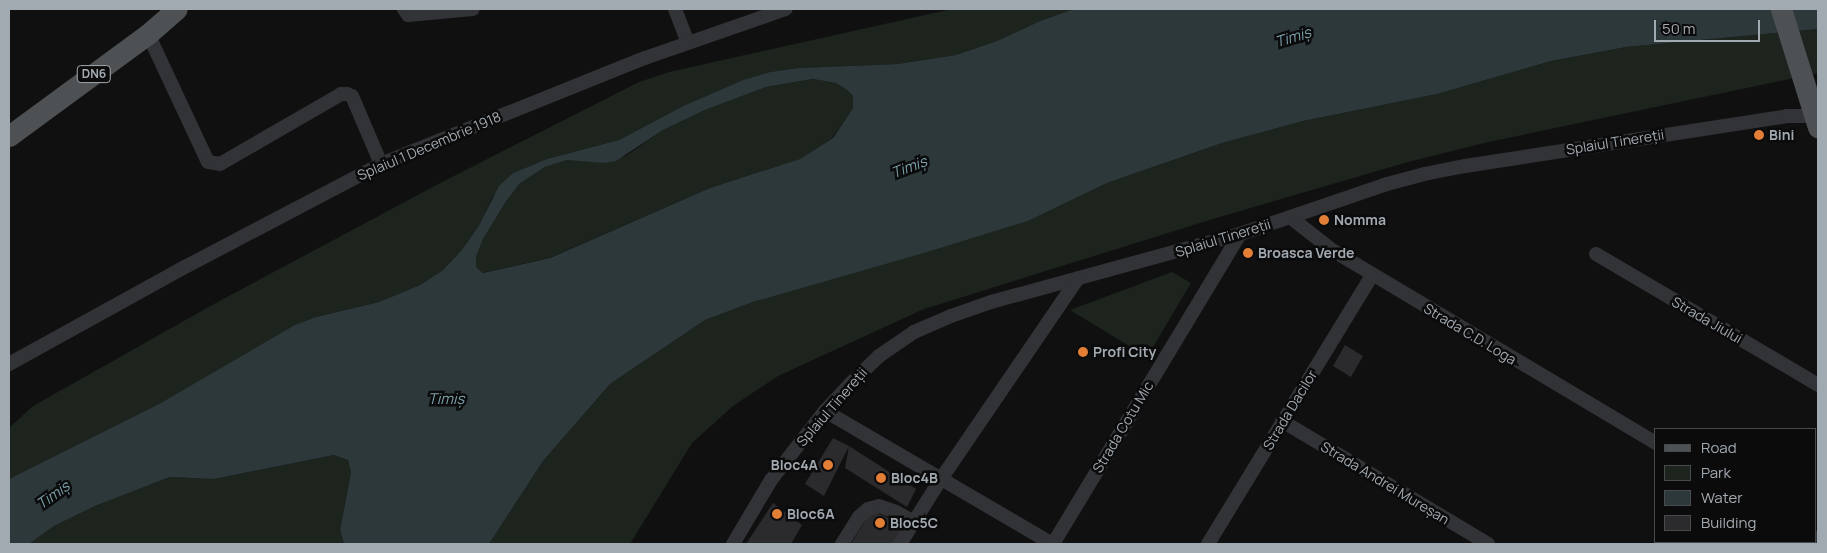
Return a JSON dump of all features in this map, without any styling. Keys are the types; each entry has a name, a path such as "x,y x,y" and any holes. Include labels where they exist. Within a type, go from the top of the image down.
{"main road":[{"name":"DN6","path":"9,136 148,34 178,9"},
{"path":"1781,9 1817,120"}],"street":[{"path":"404,9 408,15 473,9"},
{"path":"675,9 688,43"},
{"name":"Splaiul 1 Decembrie 1918","path":"9,364 183,268 381,164 688,43 786,9"},
{"path":"148,34 208,162 220,164 342,94 347,94 352,96 381,164"},
{"name":"Splaiul Tinereții","path":"733,544 771,480 825,411 879,356 914,332 991,302 1240,234 1387,184 1465,166 1787,116 1817,120"},
{"name":"Strada C.D. Loga","path":"1290,217 1332,250 1372,275 1654,442"},
{"name":"Strada Cotu Mic","path":"1053,544 1240,234"},
{"name":"Strada Jiului","path":"1596,254 1818,385"},
{"name":"Strada Dacilor","path":"1208,544 1372,275"},
{"path":"900,544 941,479 1078,278"},
{"path":"825,411 1053,544"},
{"name":"Strada Andrei Mureșan","path":"1282,421 1488,544"},
{"path":"842,544 859,517 868,508 879,506 896,512 914,522"}],"green space":[{"path":"952,9 1074,9 1040,21 997,41 956,55 898,64 798,68 770,72 743,80 683,106 619,140 547,159 513,173 492,198 478,227 461,251 443,270 420,285 379,302 316,317 159,404 9,479 9,428 33,406 214,304 444,181 639,82 669,72"},
{"path":"1818,29 1818,73 1484,143 1408,162 1213,219 924,309 778,376 733,406 692,443 630,544 489,544 543,461 610,384 705,320 753,302 1028,221 1107,183 1222,143 1303,121 1437,94 1551,61 1626,47"},
{"path":"813,79 836,83 847,90 853,96 853,108 832,138 801,159 710,188 549,258 482,273 476,267 476,257 483,239 505,203 519,184 545,167 567,160 626,156 663,130 705,110 766,87"},
{"path":"1172,272 1191,283 1147,357 1070,310"},
{"path":"334,455 348,460 351,472 340,530 344,544 29,544 54,526 95,506 170,477 214,479"}],"water":[{"name":"Timiș","path":"1074,9 1818,9 1818,29 1626,47 1551,61 1437,94 1303,121 1222,143 1107,183 1028,221 753,302 705,320 610,384 543,461 489,544 344,544 340,530 351,472 348,460 334,455 214,479 170,477 95,506 54,526 29,544 9,544 9,479 159,404 295,325 316,317 379,302 420,285 443,270 461,251 478,227 499,186 513,173 547,159 619,140 683,106 743,80 770,72 798,68 898,64 956,55 997,41 1040,21","holes":["813,79 836,83 853,96 853,108 833,138 800,159 710,188 550,258 483,273 476,267 476,257 483,239 505,203 519,184 545,167 567,160 605,163 616,161 663,130 705,110 766,87"]}],"building":[{"path":"1345,345 1363,356 1351,377 1333,366"},
{"name":"Bloc4A","path":"833,438 849,446 824,496 805,484"},
{"name":"Bloc4B","path":"849,446 916,489 907,507 845,468"},
{"name":"Bloc6A","path":"773,503 802,525 791,544 746,544"},
{"name":"Bloc5C","path":"871,511 885,516 906,530 897,544 851,544"}],"place":[{"name":"Bini","path":"1759,135"},
{"name":"Nomma","path":"1324,220"},
{"name":"Broasca Verde","path":"1248,253"},
{"name":"Profi City","path":"1083,352"},
{"name":"Bloc4A","path":"828,465"},
{"name":"Bloc4B","path":"881,478"},
{"name":"Bloc6A","path":"777,514"},
{"name":"Bloc5C","path":"880,523"}]}
